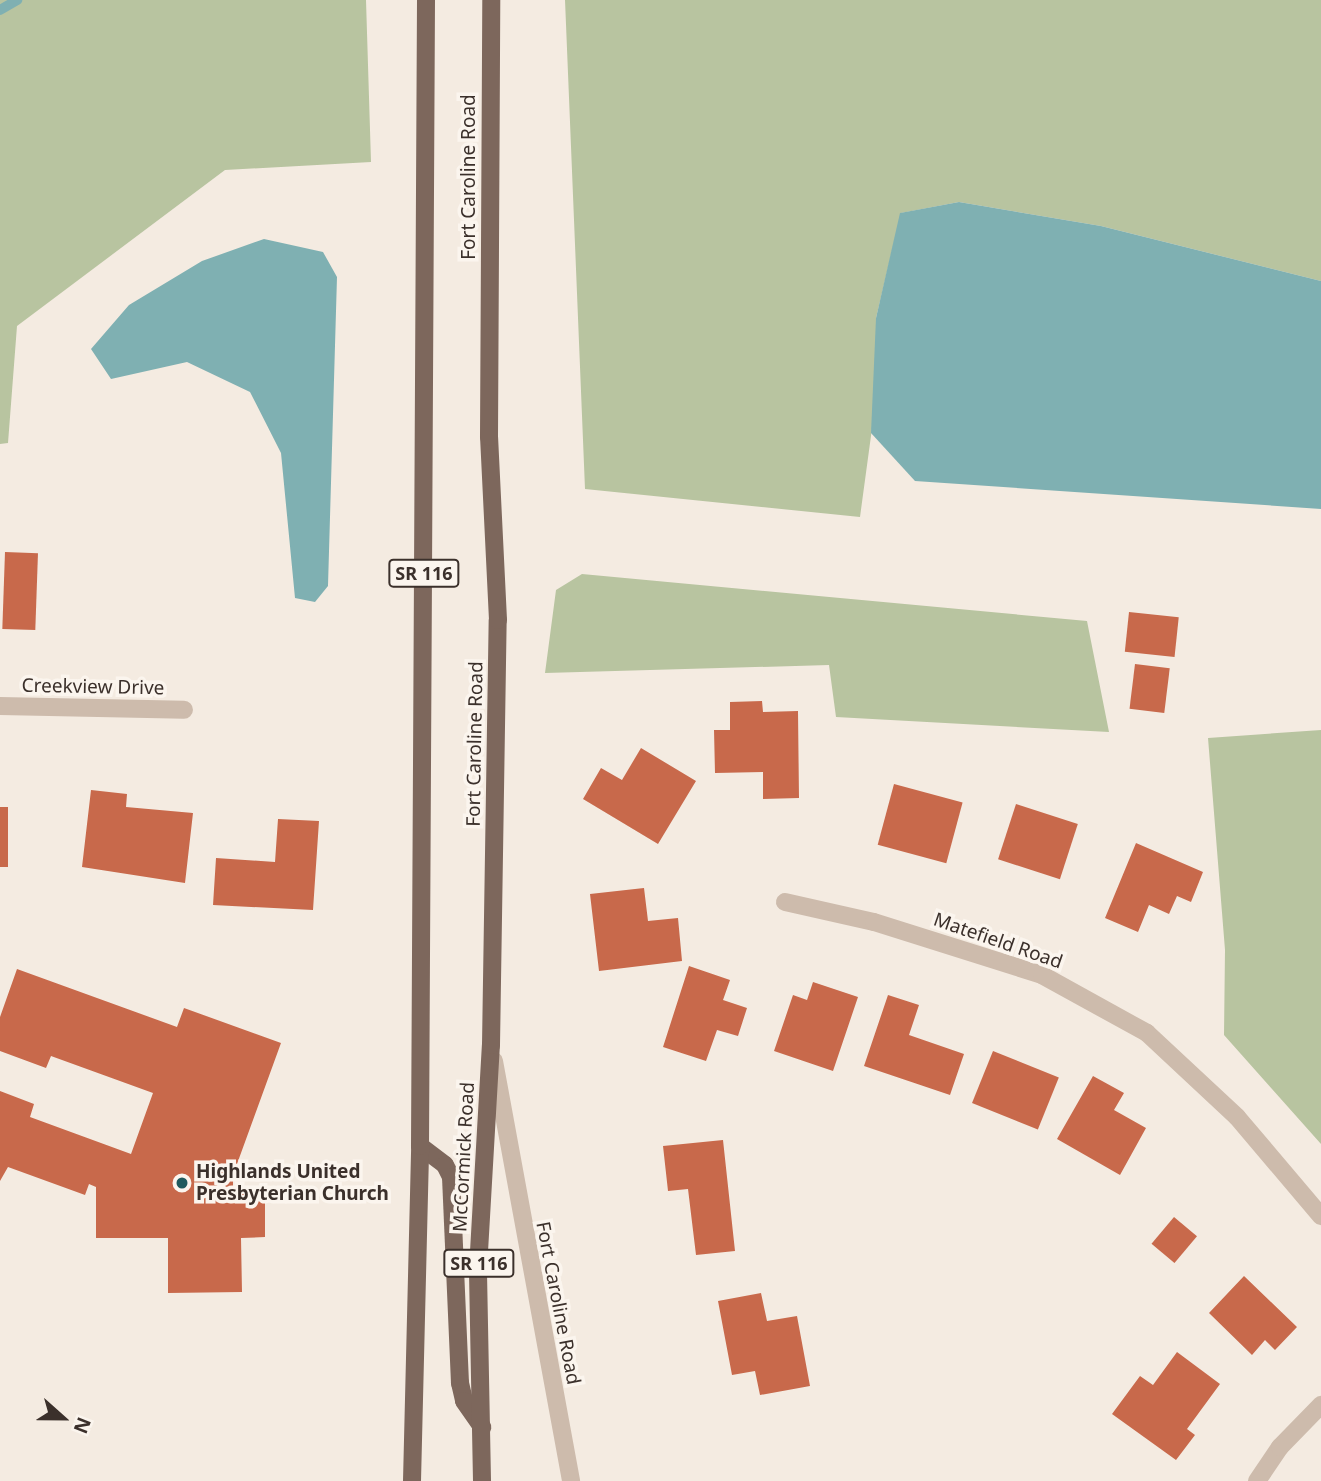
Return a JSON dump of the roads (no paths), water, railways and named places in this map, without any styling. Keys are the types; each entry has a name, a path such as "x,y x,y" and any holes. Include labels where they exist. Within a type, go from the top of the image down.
{"main road":[{"name":"SR 116","path":"412,1481 420,1146 426,0"},
{"name":"Fort Caroline Road","path":"491,0 489,437 498,620 491,1045"},
{"name":"McCormick Road","path":"482,1481 478,1269 491,1045"},
{"path":"420,1146 445,1165 451,1177 460,1383 464,1401 482,1427"}],"street":[{"name":"Creekview Drive","path":"0,706 184,710"},
{"name":"Matefield Road","path":"785,902 874,922 1042,975 1135,1026 1228,1108 1321,1216"},
{"name":"Fort Caroline Road","path":"491,1045 532,1289 571,1481"},
{"path":"1257,1481 1280,1447 1321,1405"}],"water":[{"path":"959,202 1101,226 1321,281 1321,509 915,481 871,433 876,318 900,213"},
{"path":"264,239 323,252 337,277 328,586 315,602 295,598 281,453 250,392 187,362 111,379 91,349 129,305 202,261"}],"waterway":[{"path":"0,10 17,0"}],"place":[{"name":"Highlands United Presbyterian Church","path":"182,1183"}]}
